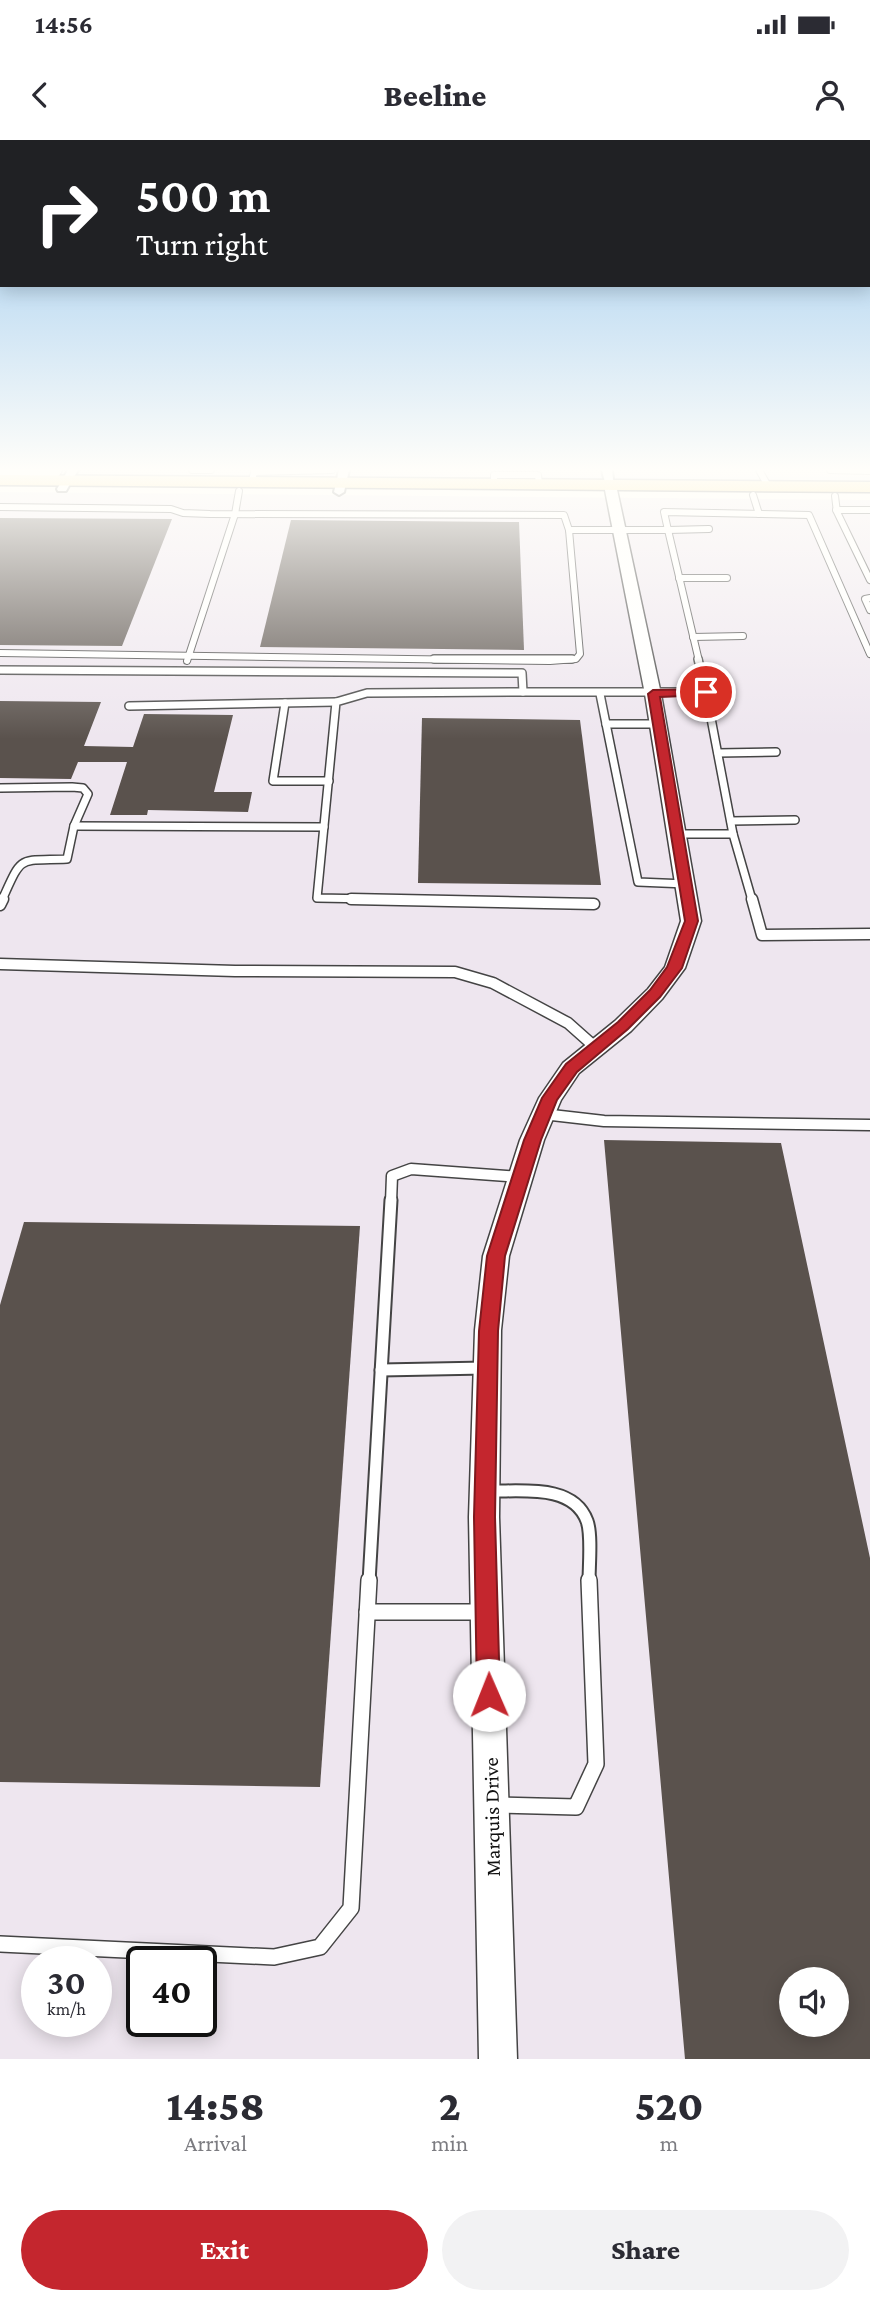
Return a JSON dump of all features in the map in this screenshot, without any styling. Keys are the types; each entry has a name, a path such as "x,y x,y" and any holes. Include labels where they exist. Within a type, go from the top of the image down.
{"street":[{"name":"Marquis Drive","path":"498,2059 485,1491 488,1368 496,1256 550,1098 571,1068 623,1026 655,994 674,968 691,921 659,724 626,560"}],"lane":[{"path":"183,671 220,560"},
{"path":"0,653 550,661 576,659 579,654 571,560"},
{"path":"675,560 706,692 733,834 762,935 870,934"},
{"path":"829,560 870,654"},
{"path":"861,560 870,580"},
{"path":"679,578 727,578"},
{"path":"870,598 865,599 870,610"},
{"path":"693,637 743,636"},
{"path":"0,670 522,673 523,692"},
{"path":"129,706 336,702 367,693 706,692"},
{"path":"600,694 638,881 686,884"},
{"path":"336,702 317,898 594,904"},
{"path":"285,703 273,781 329,781"},
{"path":"606,724 659,724"},
{"path":"718,753 776,752"},
{"path":"0,788 83,789 88,794 74,826 67,859 26,861 18,864 0,905"},
{"path":"731,821 795,820"},
{"path":"74,826 324,827"},
{"path":"677,834 733,834"},
{"path":"0,964 234,971 455,972 493,983 568,1023 595,1047"},
{"path":"543,1114 604,1121 870,1125"},
{"path":"0,1944 274,1957 320,1947 351,1908 392,1176 411,1169 521,1177"},
{"path":"381,1370 488,1368"},
{"path":"485,1491 545,1492 571,1499 587,1521 596,1764 576,1807 491,1805"},
{"path":"367,1612 486,1612"}],"shaded area":[{"path":"0,560 870,560 870,2059 0,2059"}],"building":[{"path":"0,560 156,560 122,646 0,645"},
{"path":"281,560 520,560 524,650 260,647"},
{"path":"0,701 101,702 84,746 133,747 144,714 233,715 214,792 252,792 248,812 148,810 147,815 110,815 127,762 78,762 71,779 0,778"},
{"path":"422,718 580,720 601,885 418,883"},
{"path":"604,1140 781,1143 870,1558 870,2059 685,2059"},
{"path":"24,1222 360,1226 320,1787 0,1782 0,1305"}],"route":[{"path":"489,1695 484,1517 488,1331 496,1256 533,1140 550,1098 571,1068 623,1026 655,994 674,968 691,921 653,694 706,692"}]}
